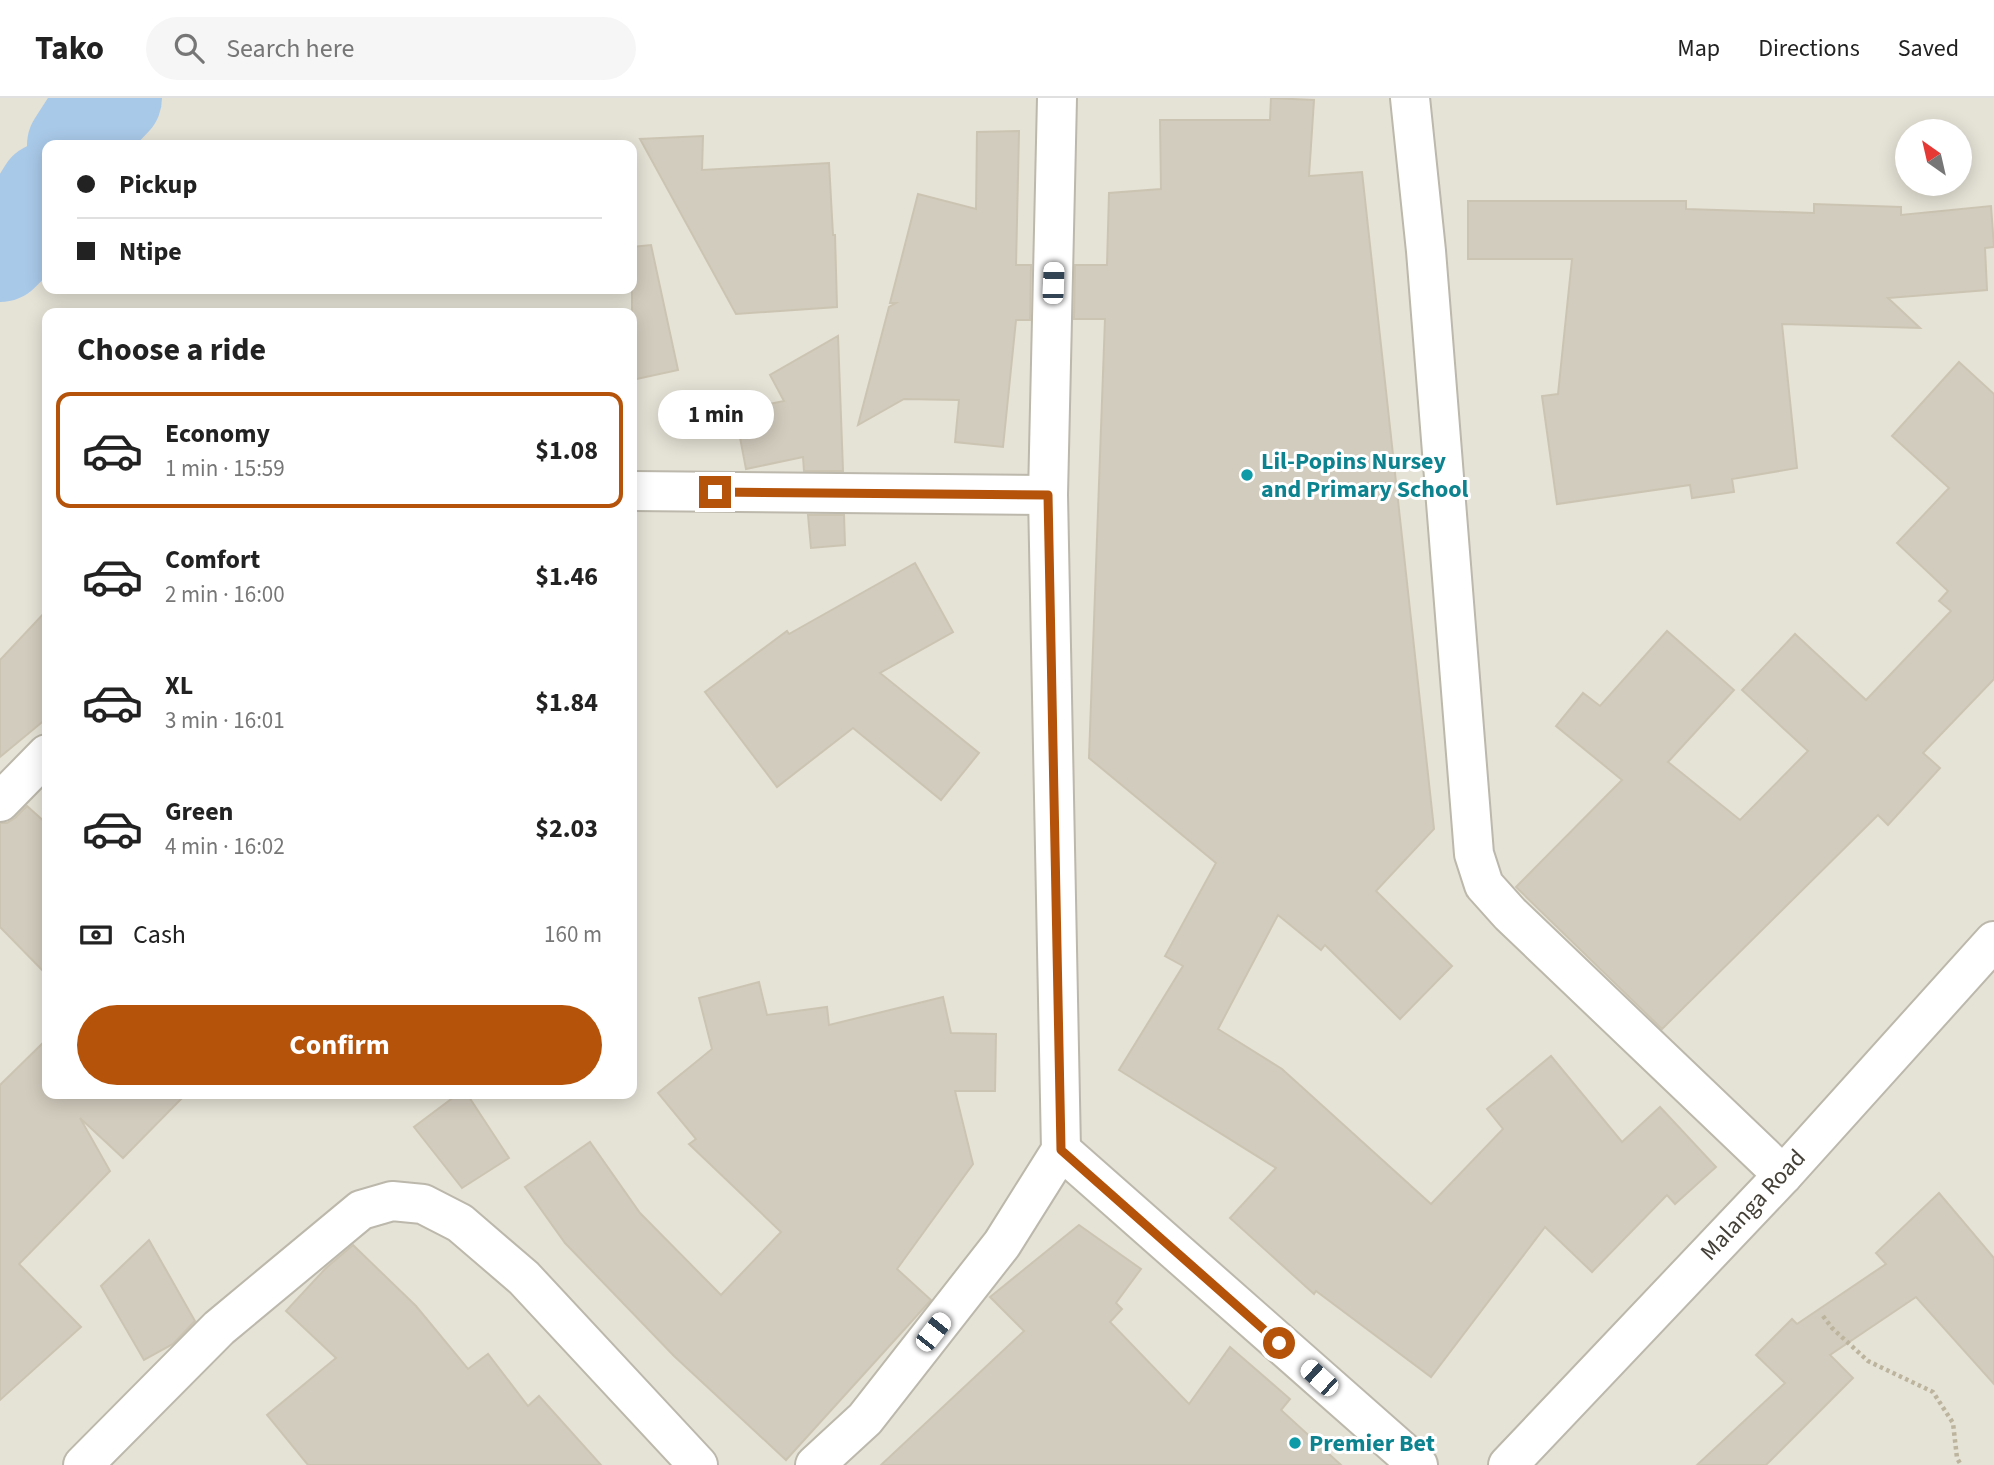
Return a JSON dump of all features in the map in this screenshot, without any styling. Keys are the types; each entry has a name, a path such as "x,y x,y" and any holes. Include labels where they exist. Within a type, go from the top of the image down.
{"street":[{"path":"815,1465 864,1419 1002,1244 1061,1150 1048,495 1057,98"},
{"path":"1410,98 1426,251 1474,854 1485,885 1510,914 1783,1175"},
{"path":"637,491 1048,495"},
{"path":"0,802 42,759"},
{"name":"Malanga Road","path":"1508,1465 1783,1175 1994,941"},
{"path":"1061,1150 1418,1465"},
{"path":"83,1465 219,1328 361,1210 392,1201 424,1204 460,1223 524,1278 698,1465"}],"path":[{"path":"1823,1316 1832,1328 1868,1361 1933,1392 1953,1423 1957,1458 1961,1465"}],"shaded area":[{"path":"0,98 1994,98 1994,1465 0,1465"}],"building":[{"name":"Lil-Popins Nursey and Primary School","path":"1271,98 1314,100 1309,176 1362,172 1434,829 1376,891 1452,966 1400,1019 1325,945 1321,950 1278,915 1218,1029 1282,1069 1431,1204 1503,1129 1487,1109 1551,1056 1622,1142 1660,1107 1716,1167 1675,1204 1667,1195 1592,1272 1545,1227 1431,1377 1316,1291 1314,1294 1230,1218 1276,1168 1119,1070 1183,966 1165,956 1216,863 1089,758 1105,319 1074,319 1075,265 1107,265 1109,193 1161,189 1160,120 1270,120"},
{"path":"1019,131 1016,265 1031,265 1030,320 1016,320 1003,447 955,442 959,400 904,399 858,425 889,307 896,303 890,303 918,194 976,209 977,132"},
{"path":"703,136 702,170 829,163 837,307 736,314 640,139"},
{"path":"1468,201 1686,201 1686,209 1814,213 1814,204 1901,207 1901,215 1991,206 1994,247 1985,248 1987,290 1888,298 1920,328 1782,324 1797,468 1732,479 1734,492 1692,498 1690,485 1557,504 1542,396 1558,394 1572,259 1468,259"},
{"path":"651,245 678,370 637,379 637,308 632,308 632,294 637,294 637,246"},
{"path":"838,336 843,471 804,471 803,457 746,469 735,411 784,401 770,375"},
{"path":"1959,362 1994,394 1994,679 1923,753 1940,768 1888,825 1878,815 1662,1029 1516,887 1622,780 1556,726 1583,693 1600,706 1667,631 1734,690 1668,762 1740,820 1808,751 1742,690 1795,634 1866,700 1951,611 1939,601 1948,591 1897,543 1949,488 1892,436"},
{"path":"808,515 844,515 845,545 811,548"},
{"path":"915,563 953,632 880,673 979,753 941,800 853,728 777,787 705,692 787,631 789,634"},
{"path":"42,615 42,722 0,757 0,660"},
{"path":"27,806 42,820 42,970 0,927 0,823 7,823"},
{"path":"759,982 767,1015 827,1007 829,1025 943,997 951,1033 996,1034 995,1091 955,1091 973,1164 897,1269 931,1300 786,1460 674,1356 565,1243 525,1187 590,1142 640,1213 721,1295 781,1232 689,1144 696,1139 658,1093 712,1049 699,998"},
{"path":"42,1044 42,1099 181,1099 123,1158 80,1118 110,1171 19,1264 81,1327 0,1400 0,1085"},
{"path":"451,1099 470,1099 509,1158 462,1188 414,1127"},
{"path":"1939,1193 1994,1258 1994,1384 1916,1297 1830,1355 1853,1378 1766,1465 1697,1465 1785,1383 1756,1355 1792,1319 1797,1324 1886,1264 1876,1253"},
{"path":"1079,1225 1141,1269 1116,1303 1122,1309 1110,1322 1189,1404 1230,1347 1290,1399 1281,1410 1341,1465 881,1465 1024,1331 990,1297"},
{"path":"149,1240 195,1321 173,1344 144,1360 101,1286"},
{"path":"353,1245 416,1306 468,1369 488,1354 528,1406 539,1396 601,1465 308,1465 267,1415 336,1358 286,1311 326,1268"}],"waterway":[{"path":"79,140 92,120 113,98"},
{"path":"0,253 22,231 42,199"}],"place":[{"name":"Lil-Popins Nursey and Primary School","path":"1247,475"},
{"name":"Premier Bet","path":"1295,1443"}],"route":[{"path":"715,492 1048,495 1061,1150 1279,1343"}]}
